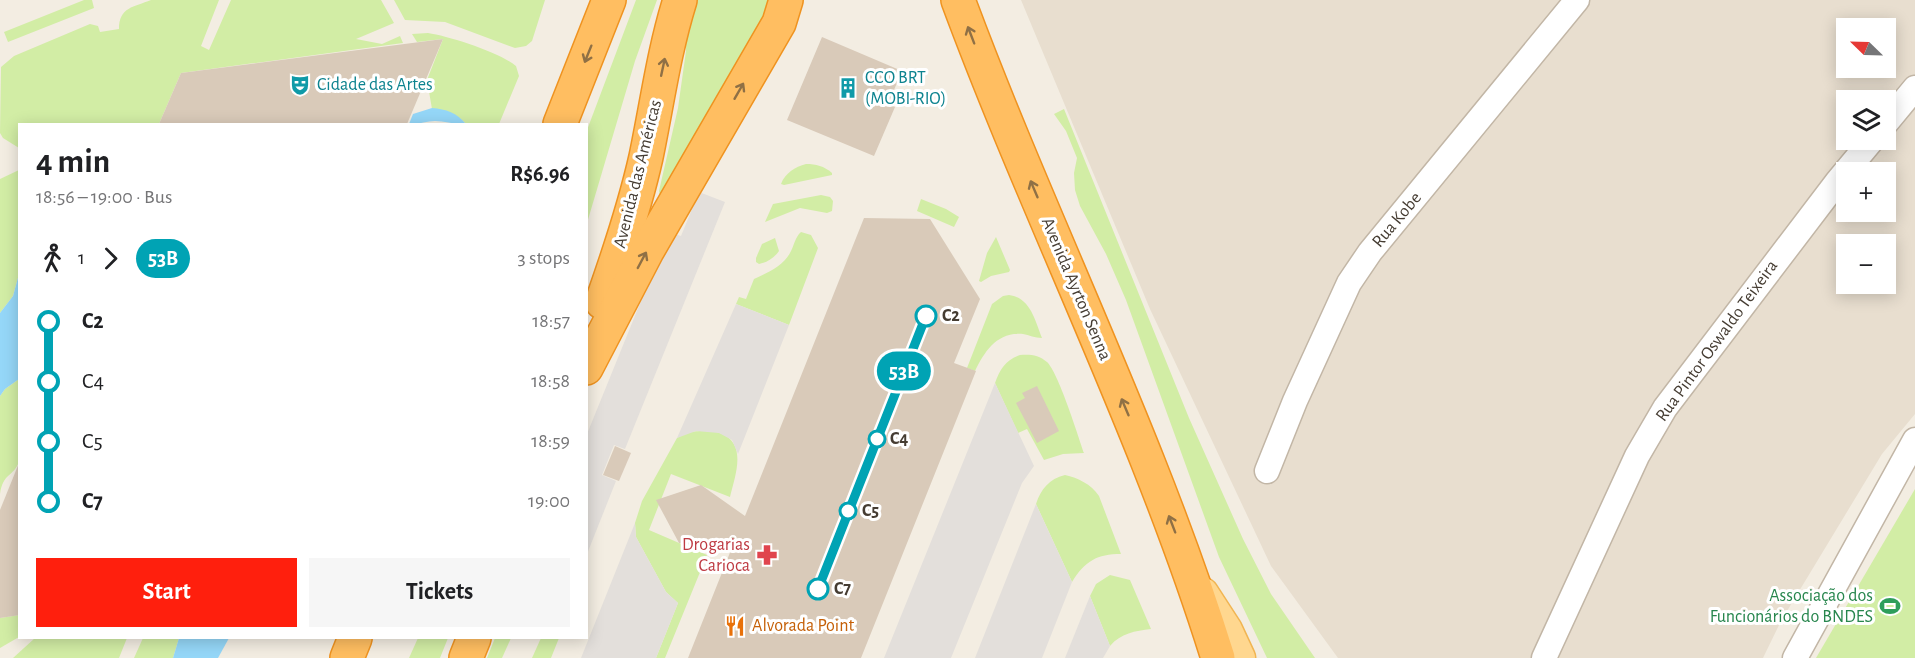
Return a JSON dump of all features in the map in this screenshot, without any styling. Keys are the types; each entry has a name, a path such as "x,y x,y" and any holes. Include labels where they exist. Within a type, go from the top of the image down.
{"highway":[{"path":"560,123 609,0"},
{"name":"Avenida das Américas","path":"588,340 622,244 638,187 668,44 680,0"},
{"path":"588,364 647,251 778,23 786,0"},
{"name":"Avenida Ayrton Senna","path":"958,0 984,70 1148,461 1193,579 1218,658"},
{"path":"347,658 355,639"},
{"path":"466,658 474,639"}],"main road":[{"name":"Avenida Ayrton Senna","path":"1193,579 1212,604 1240,658"}],"street":[{"name":"Rua Kobe","path":"1267,471 1295,401 1349,283 1371,252 1577,0"},
{"path":"1896,111 1915,88"},
{"name":"Rua Pintor Oswaldo Teixeira","path":"1544,658 1637,456 1665,408 1864,150"},
{"path":"1795,658 1915,440"}],"shaded area":[{"path":"1021,0 1915,0 1915,414 1882,454 1781,621 1763,658 1338,658 1271,566 1150,309"},
{"path":"699,192 725,202 625,449 614,445 602,475 616,481 588,551 588,432 669,232 681,236"},
{"path":"736,304 789,325 738,454 732,440 719,433 696,431 677,438"},
{"path":"995,383 1034,466 1022,483 951,658 884,658"},
{"path":"1036,504 1072,582 1042,658 975,658"},
{"path":"635,523 636,537 666,592 678,603 656,658 581,658"},
{"path":"1090,596 1110,646 1103,658 1065,658"}],"green space":[{"path":"84,0 92,0 94,8 8,42 4,32"},
{"path":"151,0 219,0 201,46 209,50 231,0 381,0 394,23 356,39 382,44 400,36 403,43 181,73 159,123 18,123 18,147 3,138 0,133 1,67 14,56 90,24 98,26 100,32 119,29 122,16 133,6"},
{"path":"394,0 545,0 532,41 526,46 515,48 445,22 405,20"},
{"path":"636,0 657,0 635,61 588,220 588,127"},
{"path":"696,0 780,0 660,197 659,191 678,108 686,51 686,33"},
{"path":"428,33 474,46 516,66 519,76 499,123 465,123 451,113 432,109 427,80 443,39 417,42 412,34"},
{"path":"1064,109 1189,418 1243,539 1271,594 1315,658 1267,658 1219,557 1126,300 1106,254 1080,206 1075,190 1074,173 1077,158 1066,131 1054,114"},
{"path":"806,164 823,167 832,175 781,184 791,171"},
{"path":"18,170 18,278 13,296 0,313 0,179"},
{"path":"821,195 830,197 833,201 832,211 827,213 800,208 765,222 773,204"},
{"path":"921,199 959,217 954,227 917,211"},
{"path":"801,232 811,235 818,248 789,325 736,304 739,297 746,299 754,279 774,269 787,258"},
{"path":"996,237 1010,270 981,282 979,281 987,253"},
{"path":"775,238 779,251 765,262 759,264 756,262 762,244"},
{"path":"1009,295 1027,305 1042,338 1023,334 1006,336 993,344 975,371 967,368 992,304 1003,296"},
{"path":"1020,355 1038,356 1052,368 1084,453 1063,454 1044,460 1027,429 1018,433 995,383 1004,366"},
{"path":"18,380 18,464 3,482 0,494 0,396 5,389"},
{"path":"688,432 718,432 729,438 737,452 736,470 730,497 671,474 649,530 707,555 665,658 656,658 678,603 666,592 636,537 635,523 642,501 677,438"},
{"path":"1065,475 1084,482 1099,496 1121,554 1105,555 1092,560 1072,582 1036,504 1046,485"},
{"name":"Associação dos Funcionários do BNDES","path":"1915,489 1915,658 1816,658"},
{"path":"1110,575 1130,580 1151,629 1124,635 1110,646 1090,596 1096,584"},
{"path":"18,615 18,638 0,648 0,618"},
{"path":"34,639 127,639 119,658 13,658"},
{"path":"143,639 179,639 173,658 134,658"},
{"path":"418,639 448,639 440,658 409,658"},
{"path":"495,639 511,639 502,658 487,658"},
{"path":"541,639 559,639 551,658 532,658"}],"water":[{"path":"432,108 442,109 451,112 465,123 435,121 409,123 413,114"},
{"path":"18,278 18,380 5,389 0,396 0,313 13,296"},
{"path":"179,639 228,639 218,658 173,658"}],"building":[{"name":"CCO BRT (MOBI-RIO)","path":"822,37 902,71 888,104 895,107 874,156 787,120"},
{"name":"Cidade das Artes","path":"443,39 407,123 159,123 181,73"},
{"path":"864,218 930,219 980,299 954,363 976,371 861,658 688,658 731,550 679,543 656,500 701,485 745,516"},
{"path":"1037,386 1059,431 1037,443 1016,403 1025,398 1022,393"},
{"path":"615,446 631,453 619,481 603,475"},
{"path":"18,465 18,615 0,618 0,510"}],"bus line":[{"name":"53B","path":"818,589 926,316"}],"place":[{"name":"Cidade das Artes","path":"300,85"},
{"name":"CCO BRT (MOBI-RIO)","path":"848,88"},
{"name":"C2","path":"926,316"},
{"name":"C4","path":"877,439"},
{"name":"C5","path":"848,511"},
{"name":"Drogarias Carioca","path":"767,555"},
{"name":"C7","path":"818,589"},
{"name":"Associação dos Funcionários do BNDES","path":"1890,606"},
{"name":"Alvorada Point","path":"735,626"}]}
